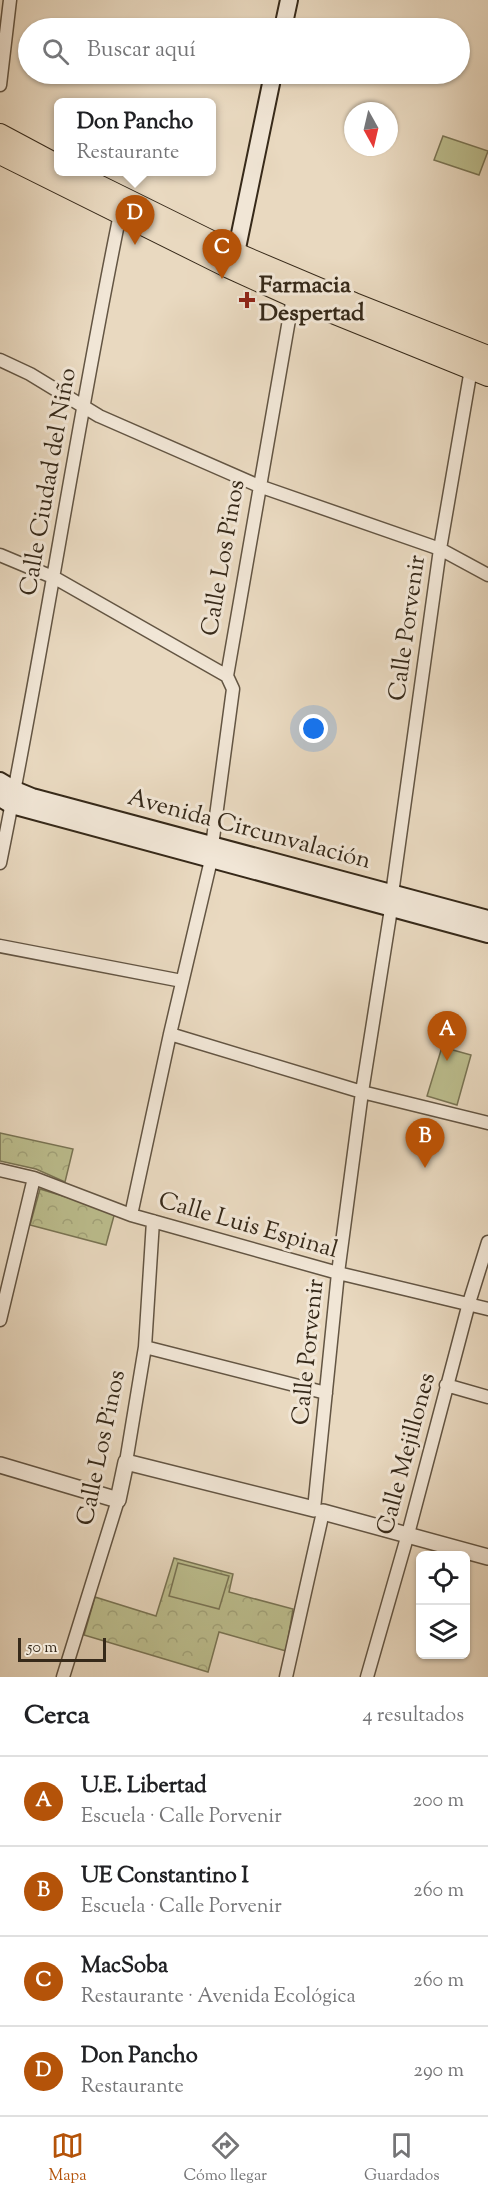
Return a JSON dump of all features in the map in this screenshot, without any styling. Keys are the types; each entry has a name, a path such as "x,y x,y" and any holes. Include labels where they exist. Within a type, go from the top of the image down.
{"main road":[{"path":"285,18 289,0"},
{"path":"232,260 271,84"},
{"path":"0,135 54,163"},
{"path":"0,154 120,214 232,260 479,372"},
{"path":"81,176 232,260"},
{"path":"295,288 488,356"},
{"name":"Avenida Circunvalación","path":"0,781 9,798 32,797 211,853 391,901 488,934"},
{"name":"Avenida Circunvalación","path":"391,901 488,919"}],"street":[{"path":"0,85 10,0"},
{"name":"Calle Ciudad del Niño","path":"0,863 9,798 54,578 98,324 120,214"},
{"name":"Calle Los Pinos","path":"131,1215 211,853 233,689 227,676 295,288"},
{"path":"0,360 30,374 99,416 260,486 440,549 488,575"},
{"name":"Calle Porvenir","path":"286,1677 319,1510 326,1393 338,1273 440,549 479,372"},
{"path":"0,555 54,578 227,676"},
{"path":"0,946 183,981"},
{"path":"170,1034 362,1092 488,1123"},
{"name":"Calle Luis Espinal","path":"0,1170 34,1178 131,1215 338,1273 488,1309"},
{"path":"0,1320 34,1178"},
{"name":"Calle Los Pinos","path":"63,1677 118,1500 126,1462 145,1347 153,1221"},
{"name":"Calle Mejillones","path":"367,1677 408,1534 446,1385 488,1242"},
{"path":"145,1347 326,1393"},
{"path":"446,1385 488,1396"},
{"path":"126,1462 319,1510 488,1557"},
{"path":"0,1465 118,1500"}],"green space":[{"path":"443,136 488,151 479,175 434,160"},
{"path":"442,1047 471,1055 457,1105 427,1096"},
{"path":"0,1133 73,1149 65,1182 36,1169 0,1161"},
{"path":"40,1189 115,1212 106,1245 30,1225"},
{"path":"174,1558 233,1574 229,1592 293,1609 286,1651 219,1632 208,1672 84,1635 95,1597 156,1616"},
{"path":"178,1563 229,1576 219,1609 169,1596"}],"place":[{"name":"Don Pancho","path":"135,245"},
{"name":"MacSoba","path":"222,279"},
{"name":"Farmacia Despertad","path":"247,300"},
{"name":"U.E. Libertad","path":"447,1061"},
{"name":"UE Constantino I","path":"425,1168"}]}
